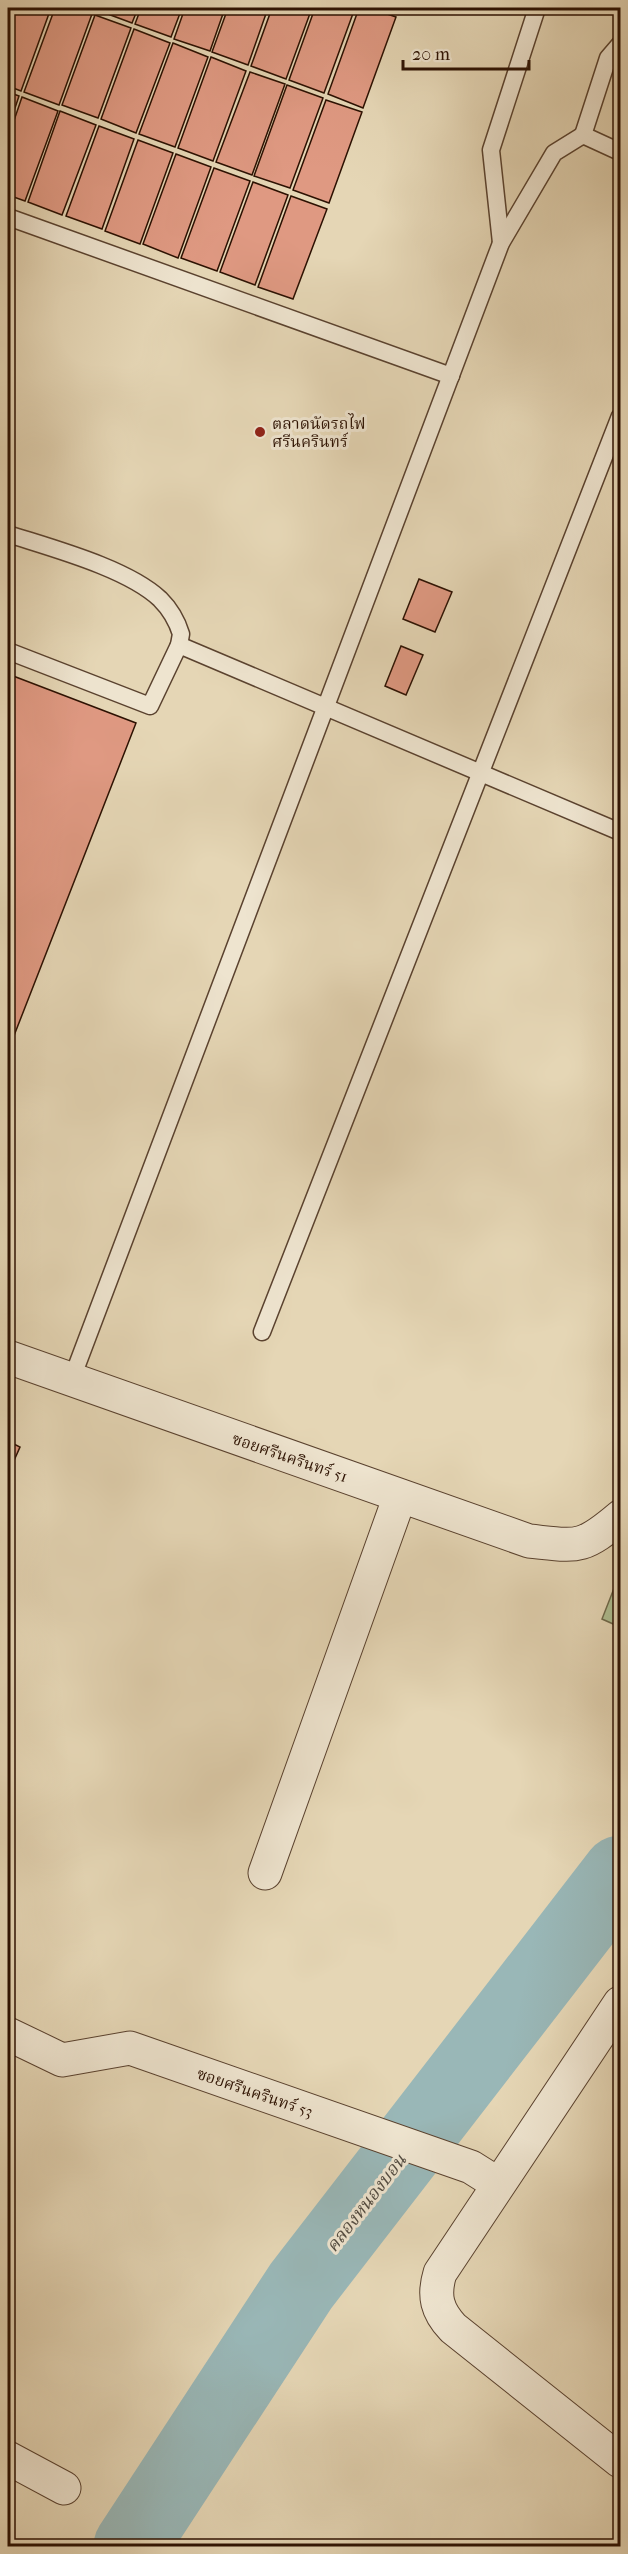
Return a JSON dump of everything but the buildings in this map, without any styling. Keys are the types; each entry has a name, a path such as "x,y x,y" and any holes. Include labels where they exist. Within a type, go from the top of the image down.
{"street":[{"name":"ซอยศรีนครินทร์ 51","path":"8,1357 529,1541 575,1546 598,1536 621,1517"},
{"path":"265,1873 400,1496"},
{"path":"621,2003 440,2273 436,2294 441,2316 453,2328 621,2461"},
{"name":"ซอยศรีนครินทร์ 53","path":"8,2034 62,2060 130,2048 471,2167 498,2184"},
{"path":"8,2458 64,2488"}],"lane":[{"path":"501,243 491,150 537,8"},
{"path":"71,1381 501,243 554,153 583,135 608,58 621,44"},
{"path":"583,135 621,152"},
{"path":"8,217 451,376"},
{"path":"262,1332 621,416"},
{"path":"8,534 103,567 149,590 168,607 182,634 150,706 8,651"},
{"path":"179,645 621,832"}],"green space":[{"path":"620,1573 620,1627 602,1619"}],"waterway":[{"name":"คลองหนองบอน","path":"131,2546 301,2286 620,1873"}],"place":[{"name":"ตลาดนัดรถไฟ ศรีนครินทร์","path":"260,432"}]}
